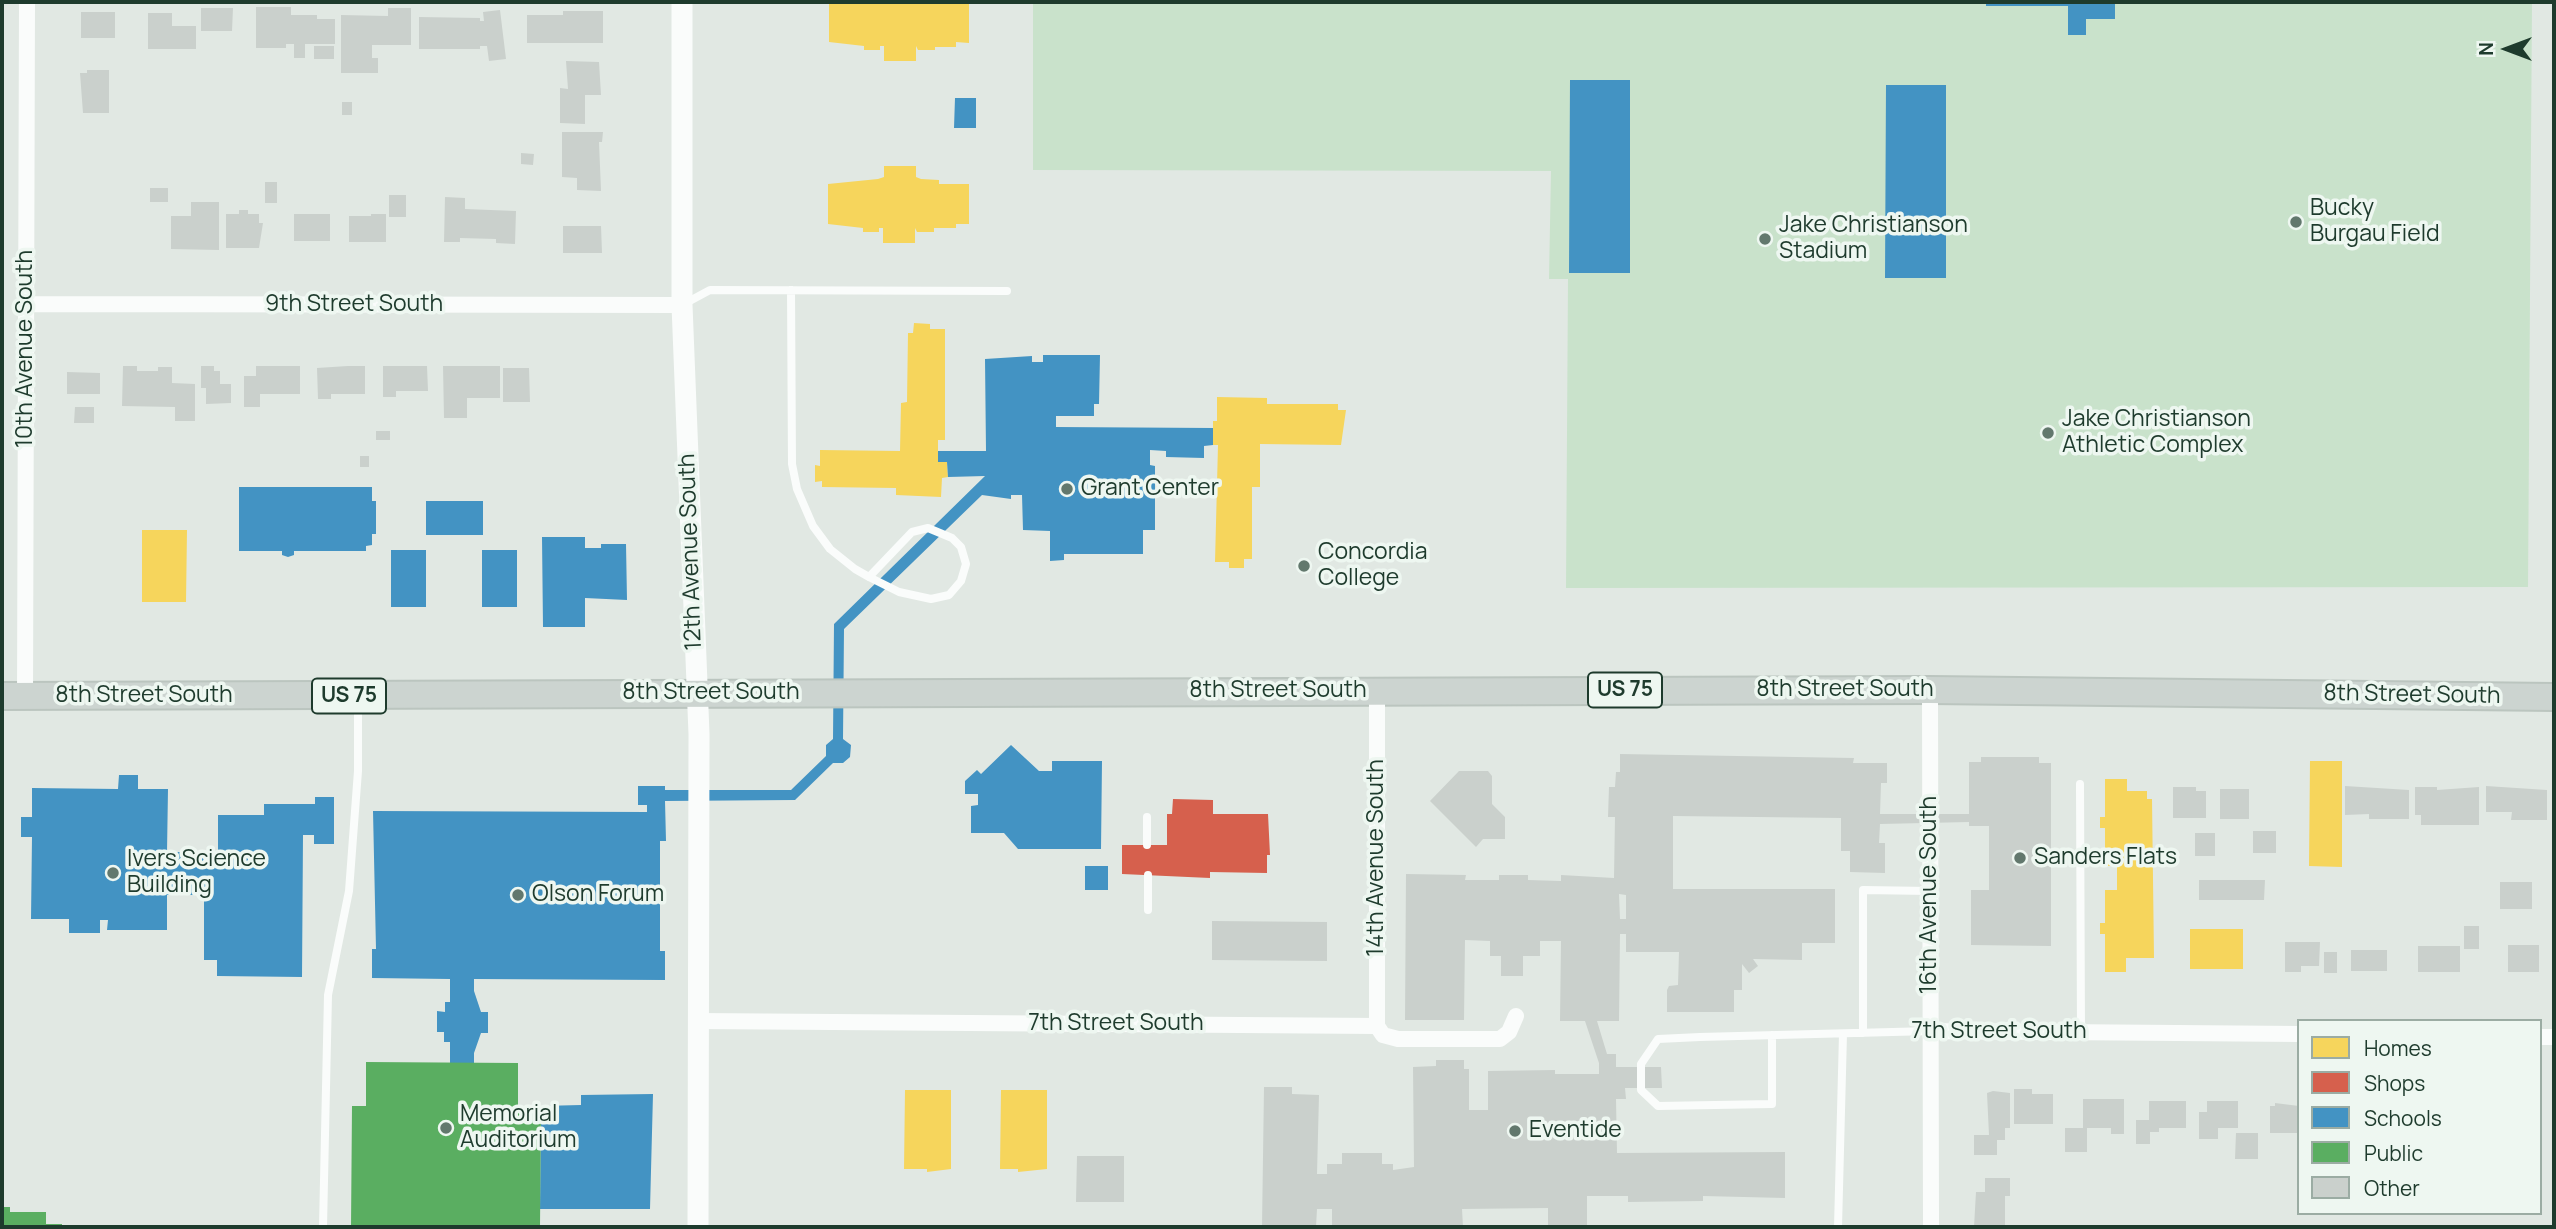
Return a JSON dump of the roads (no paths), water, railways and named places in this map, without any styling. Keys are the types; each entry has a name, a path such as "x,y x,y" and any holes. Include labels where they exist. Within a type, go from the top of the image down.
{"main road":[{"name":"8th Street South","path":"13,696 1930,690 2554,697"}],"street":[{"name":"10th Avenue South","path":"13,696 26,304 27,2"},
{"name":"12th Avenue South","path":"682,2 682,305 699,734 698,1227"},
{"name":"9th Street South","path":"26,304 682,305"},
{"name":"16th Avenue South","path":"1930,690 1931,1227"},
{"name":"14th Avenue South","path":"1377,691 1377,1026"},
{"name":"7th Street South","path":"698,1021 1377,1026 1383,1035 1398,1039 1500,1038 1509,1032 1516,1016"},
{"name":"7th Street South","path":"1931,1031 2297,1034"}],"lane":[{"path":"682,305 710,290 1007,291"},
{"path":"790,290 792,464 797,489 813,526 830,549 869,577 899,592 931,600 949,594 961,581 966,564 961,547 952,538 928,528 912,532 869,577"},
{"path":"323,1227 328,995 345,923 349,891 358,771 358,696"},
{"path":"2080,784 2081,1033"},
{"path":"1147,817 1147,845"},
{"path":"1148,875 1148,910"},
{"path":"1863,1033 1863,890 1930,891"},
{"name":"7th Street South","path":"1772,1035 1772,1104 1654,1105 1641,1090 1641,1064 1655,1041 1700,1037 1772,1035 1843,1034 1931,1031"},
{"path":"1838,1227 1843,1034"}],"place":[{"name":"Bucky Burgau Field","path":"2296,222"},
{"name":"Jake Christianson Stadium","path":"1765,239"},
{"name":"Jake Christianson Athletic Complex","path":"2048,433"},
{"name":"Grant Center","path":"1067,489"},
{"name":"Concordia College","path":"1304,566"},
{"name":"Sanders Flats","path":"2020,858"},
{"name":"Ivers Science Building","path":"113,873"},
{"name":"Olson Forum","path":"518,895"},
{"name":"Memorial Auditorium","path":"446,1128"},
{"name":"Eventide","path":"1515,1131"}]}
